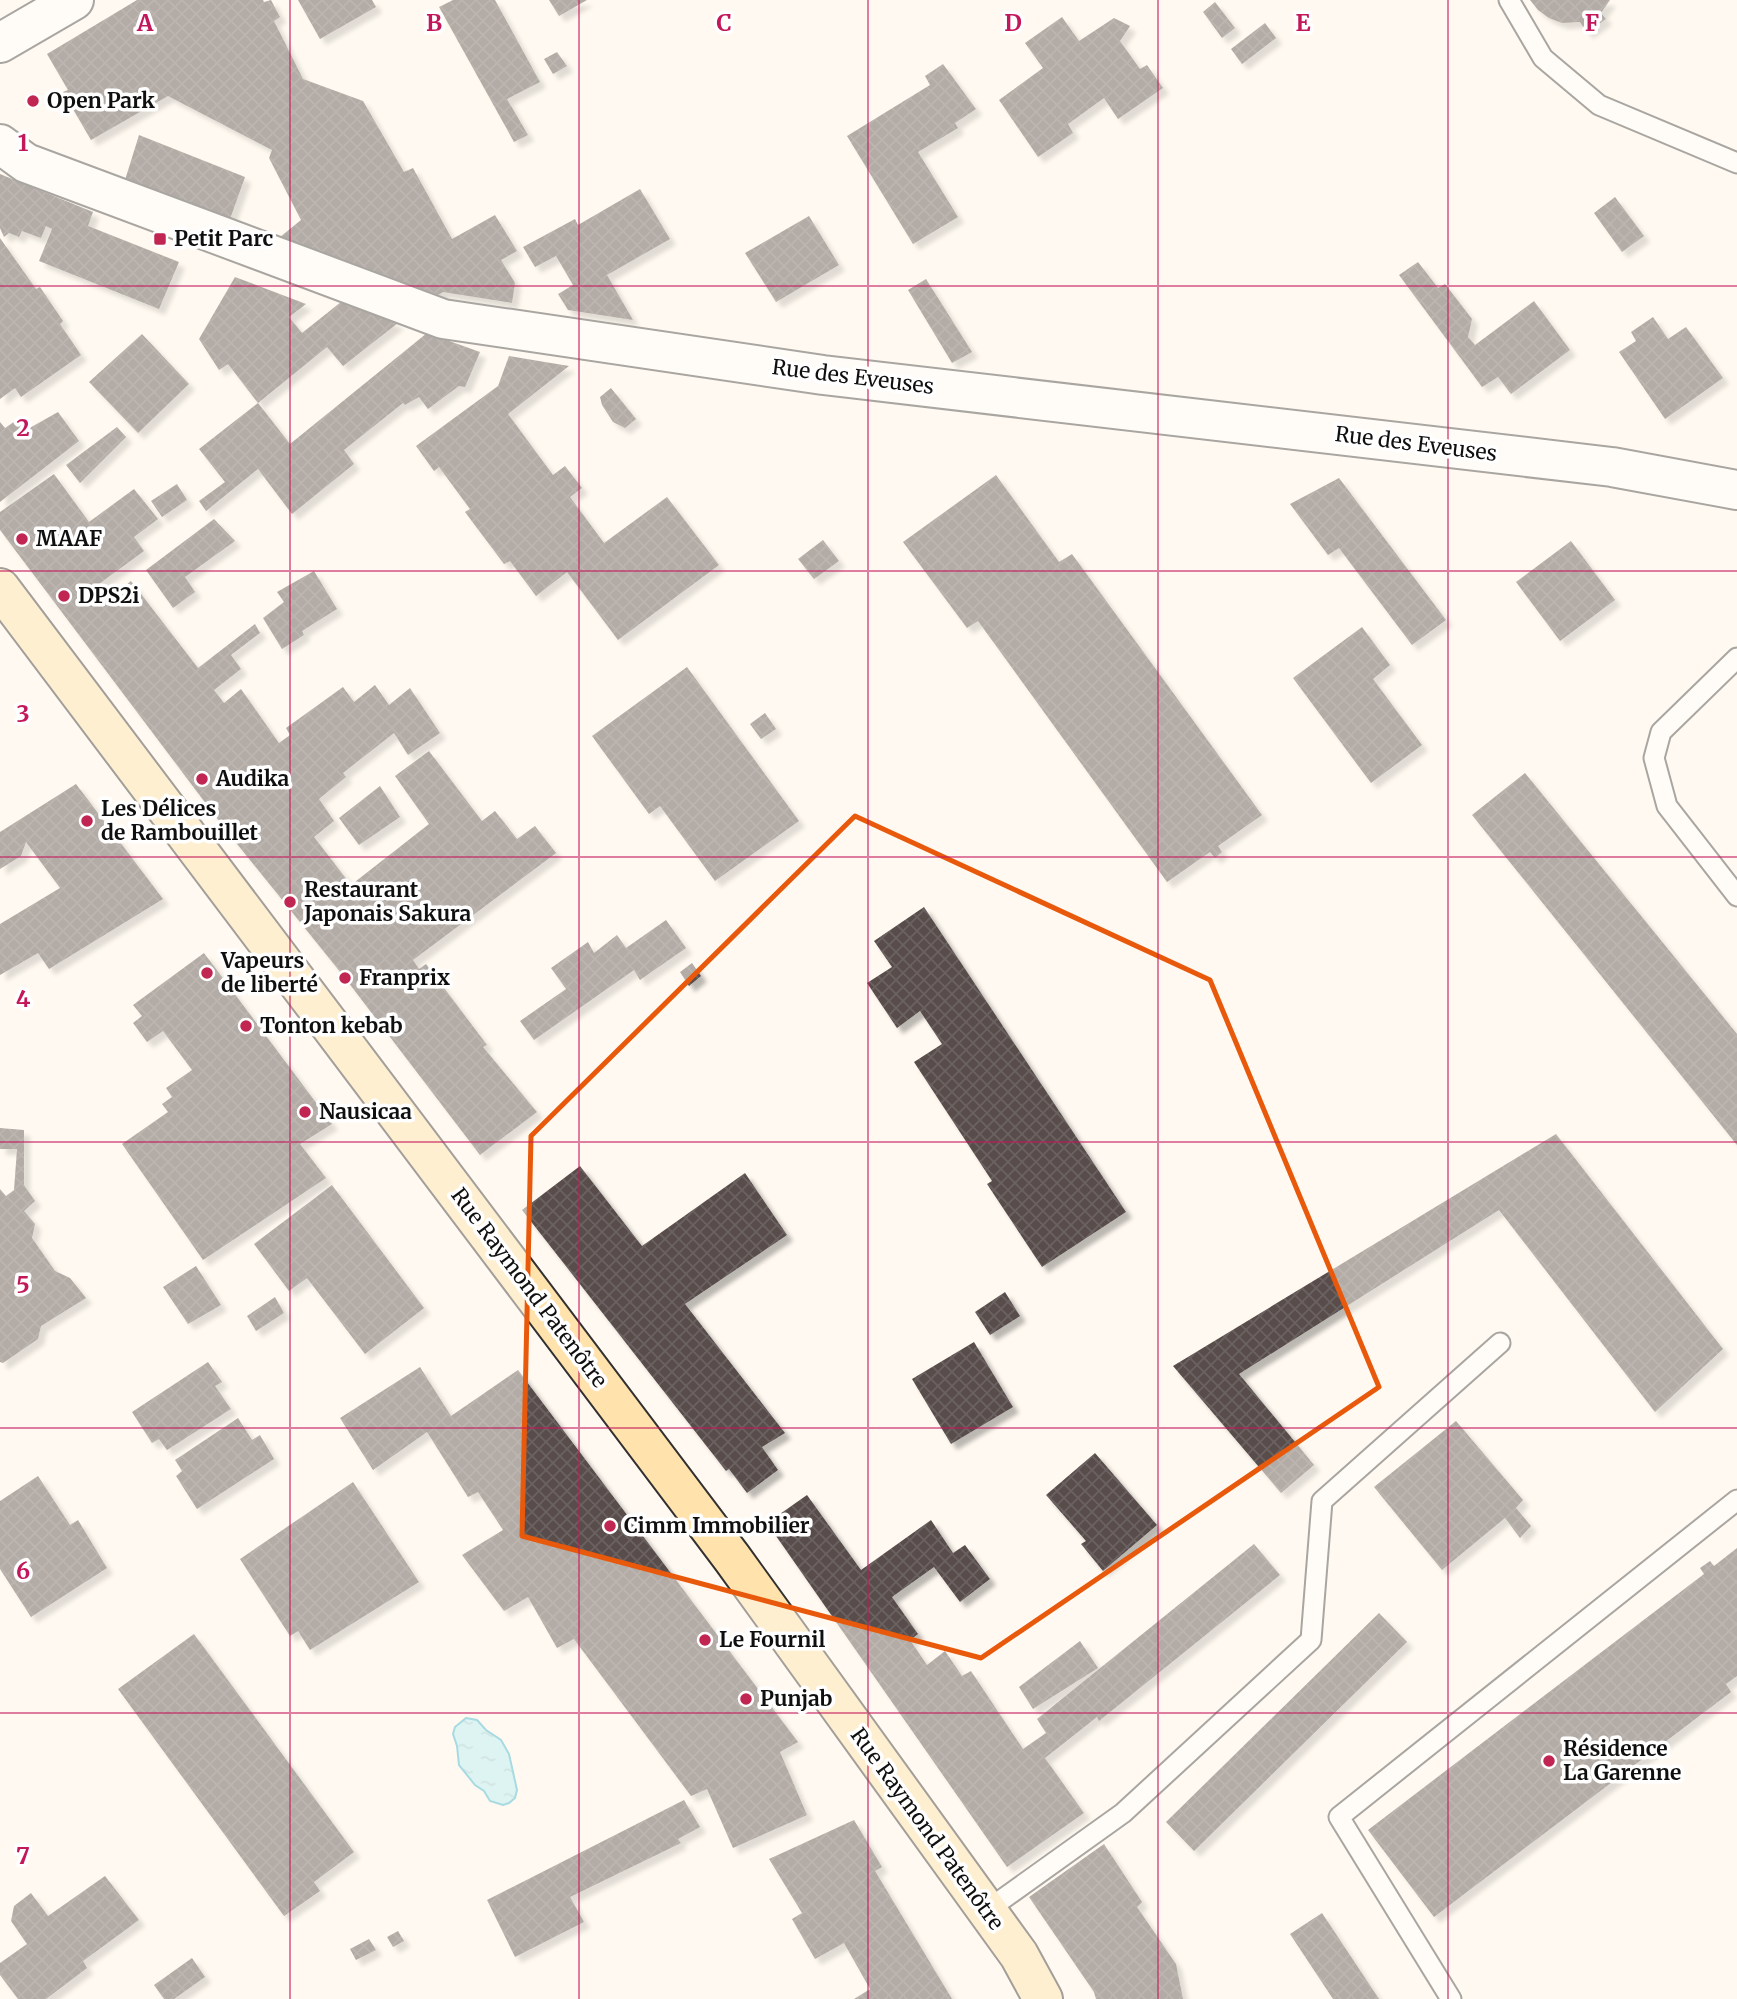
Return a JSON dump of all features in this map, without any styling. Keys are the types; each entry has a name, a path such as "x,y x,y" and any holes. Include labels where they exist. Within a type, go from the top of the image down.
{"main road":[{"name":"Rue Raymond Patenôtre","path":"0,588 732,1558 1019,1955 1043,1999"}],"street":[{"path":"0,43 75,0"},
{"name":"Rue des Eveuses","path":"0,145 26,163 443,319 822,375 1612,467 1737,490"}],"lane":[{"path":"1509,0 1543,58 1599,105 1737,163"},
{"path":"1737,658 1661,732 1654,758 1667,806 1737,896"},
{"path":"986,1911 1123,1813 1311,1640 1322,1502 1500,1343"},
{"path":"1451,1999 1339,1817 1737,1500"}],"highlighted area":[{"path":"855,816 1210,980 1379,1387 981,1658 522,1536 531,1136"}],"water":[{"path":"466,1718 477,1720 501,1740 509,1754 517,1790 515,1798 509,1803 503,1805 490,1801 459,1765 453,1734 455,1727"}],"building":[{"path":"137,0 271,0 280,17 274,21 303,79 363,101 404,172 413,168 452,239 495,215 517,251 501,260 515,283 512,303 443,292 438,295 280,237 301,220 269,158 272,150 168,96 91,140 63,92 68,90 47,54"},
{"path":"298,0 372,0 376,7 320,39"},
{"path":"453,0 495,0 540,82 507,99 528,135 514,142 439,7"},
{"path":"549,0 587,0 559,16"},
{"path":"1530,0 1610,0 1601,13 1606,19 1587,33 1580,22 1562,23 1549,18"},
{"path":"1215,2 1235,28 1222,38 1203,12"},
{"path":"1062,17 1079,41 1114,18 1130,26 1120,41 1140,69 1147,65 1163,88 1118,119 1104,98 1068,124 1073,133 1038,157 999,100 1043,68 1025,43"},
{"path":"1265,23 1276,38 1242,64 1231,49"},
{"path":"557,52 567,66 553,74 544,59"},
{"path":"943,64 976,109 955,123 958,128 918,152 958,217 913,244 847,136 930,85 925,76"},
{"path":"139,135 245,177 230,219 125,180"},
{"path":"0,174 93,212 88,226 179,262 159,309 39,261 52,229 46,226 41,238 22,231 19,237 9,233 4,237 0,228"},
{"path":"640,189 670,239 607,275 633,320 568,310 558,294 573,285 556,256 535,267 523,247 575,219 578,225"},
{"path":"1615,197 1644,236 1622,252 1594,213"},
{"path":"809,216 839,265 776,302 745,253"},
{"path":"0,238 36,289 40,287 63,321 60,324 81,355 21,397 15,388 0,399"},
{"path":"1418,262 1438,288 1445,284 1472,319 1468,337 1475,345 1534,301 1570,350 1511,394 1498,377 1482,387 1399,275"},
{"path":"235,277 306,304 289,317 302,333 341,302 398,323 343,366 327,347 258,403 228,364 219,370 199,339"},
{"path":"926,279 972,352 952,363 908,290"},
{"path":"1653,317 1668,339 1686,327 1723,378 1665,419 1619,352 1636,341 1631,332"},
{"path":"427,333 480,352 465,387 459,386 428,409 419,397 405,405 403,403 344,450 354,464 292,514 258,469 206,511 199,501 225,482 199,449 258,403 290,444"},
{"path":"142,334 189,384 138,433 89,382"},
{"path":"509,356 569,366 508,414 553,475 565,466 582,488 570,497 604,543 667,497 719,565 618,640 567,572 536,596 510,561 504,564 465,512 470,509 439,467 434,471 416,446 498,386"},
{"path":"611,388 636,419 625,428 613,422 602,405 600,397"},
{"path":"58,412 79,441 0,502 0,422 5,428 18,419 26,430"},
{"path":"117,427 126,437 80,483 66,465"},
{"path":"54,474 89,522 134,489 158,519 134,537 144,551 99,584 110,598 131,581 198,668 255,624 260,633 231,655 241,669 214,690 224,703 241,689 279,743 290,735 286,728 343,687 354,702 375,685 389,705 410,688 440,733 408,755 394,733 343,773 346,777 319,799 334,821 314,837 351,885 429,824 395,776 429,751 482,821 495,811 517,839 535,826 556,853 413,960 419,969 426,964 487,1045 483,1047 537,1112 480,1155 345,978 225,829 0,530 0,512"},
{"path":"996,475 1059,562 1072,554 1262,815 1218,846 1222,852 1215,858 1210,852 1167,882 978,621 967,628 903,542"},
{"path":"1339,478 1446,620 1412,645 1339,548 1328,555 1290,504"},
{"path":"177,484 187,500 162,517 151,501"},
{"path":"214,519 235,541 185,577 195,592 173,608 146,570"},
{"path":"823,540 839,561 814,579 798,559"},
{"path":"1571,541 1615,600 1560,641 1516,582"},
{"path":"314,571 337,609 302,631 304,635 282,649 263,618 284,602 277,592"},
{"path":"1362,627 1390,665 1373,679 1422,745 1371,783 1293,678"},
{"path":"687,667 799,821 715,881 660,806 649,814 592,736"},
{"path":"765,713 776,729 761,739 750,724"},
{"path":"1525,773 1737,1034 1737,1145 1472,815"},
{"path":"76,784 163,899 49,969 38,953 0,975 0,924 60,888 26,842 21,856 0,869 0,832"},
{"path":"380,786 400,817 359,845 339,818"},
{"path":"924,907 1126,1212 1042,1267 987,1184 992,1181 914,1062 942,1044 920,1011 897,1028 867,983 892,967 874,941"},
{"path":"666,920 686,948 640,980 634,970 534,1040 520,1021 566,989 551,968 588,942 594,953 617,935 626,948"},
{"path":"204,953 332,1124 300,1144 326,1178 203,1260 122,1144 168,1112 162,1104 172,1097 166,1088 192,1070 163,1031 147,1042 133,1023 142,1016 133,1005"},
{"path":"692,963 701,976 689,986 680,972"},
{"path":"0,1128 24,1130 24,1185 35,1201 24,1211 35,1224 32,1238 55,1271 70,1278 86,1298 41,1326 38,1339 3,1363 0,1362 0,1189 6,1196 14,1190 17,1149 0,1149"},
{"path":"1556,1134 1723,1349 1655,1412 1499,1210 1239,1374 1314,1465 1281,1493 1173,1366"},
{"path":"580,1166 642,1246 745,1173 787,1235 685,1304 785,1433 762,1447 778,1470 747,1493 729,1469 726,1471 522,1210"},
{"path":"332,1185 424,1308 365,1354 307,1278 289,1291 254,1244"},
{"path":"196,1266 221,1305 188,1324 163,1287"},
{"path":"1005,1292 1020,1316 990,1335 975,1312"},
{"path":"275,1297 284,1313 256,1331 247,1316"},
{"path":"974,1342 1013,1407 951,1444 912,1379"},
{"path":"208,1362 222,1382 215,1386 231,1409 167,1450 159,1439 152,1443 132,1412"},
{"path":"420,1367 451,1416 518,1370 798,1742 780,1752 807,1815 733,1848 707,1789 691,1796 574,1639 557,1648 528,1597 504,1611 462,1555 503,1530 478,1492 468,1497 427,1432 373,1470 340,1418"},
{"path":"238,1418 252,1440 260,1435 274,1459 197,1509 176,1476 182,1471 175,1460"},
{"path":"1456,1421 1523,1500 1516,1508 1531,1526 1520,1538 1505,1518 1442,1570 1374,1487"},
{"path":"1095,1453 1157,1525 1103,1571 1081,1544 1086,1541 1046,1495"},
{"path":"38,1476 70,1525 78,1520 107,1568 31,1617 0,1569 0,1501"},
{"path":"353,1482 419,1582 310,1650 298,1631 290,1636 240,1559"},
{"path":"807,1495 861,1570 931,1520 953,1553 965,1545 990,1579 960,1602 934,1567 892,1597 918,1634 910,1640 927,1665 945,1651 962,1676 971,1671 1023,1749 1046,1733 1037,1719 1254,1544 1280,1575 1099,1721 1097,1717 1045,1758 1084,1813 1007,1867 767,1523"},
{"name":"Résidence La Garenne","path":"1737,1548 1737,1676 1726,1684 1731,1692 1434,1917 1368,1830 1704,1574 1700,1568 1710,1561 1714,1566"},
{"path":"1379,1613 1407,1642 1194,1851 1166,1822"},
{"path":"194,1634 354,1852 314,1882 320,1891 284,1916 118,1689"},
{"path":"1080,1641 1098,1668 1033,1709 1019,1687"},
{"path":"684,1800 700,1827 678,1839 681,1843 570,1897 584,1922 515,1957 487,1900"},
{"path":"854,1820 882,1867 875,1871 952,1999 854,1999 870,1989 844,1943 815,1959 792,1919 802,1913 769,1859"},
{"path":"1104,1844 1142,1902 1137,1907 1176,1964 1183,1999 1096,1999 1094,1992 1029,1897"},
{"path":"105,1876 139,1920 83,1961 87,1968 46,1999 18,1999 0,1975 0,1963 27,1944 11,1921 14,1906 31,1893 48,1916"},
{"path":"1322,1913 1379,1999 1333,1999 1290,1934"},
{"path":"398,1931 404,1941 393,1947 387,1937"},
{"path":"369,1939 376,1950 356,1960 350,1949"},
{"path":"192,1958 205,1977 174,1999 164,1999 154,1985"}],"place":[{"name":"Open Park","path":"33,101"},
{"name":"Petit Parc","path":"160,239"},
{"name":"MAAF","path":"22,539"},
{"name":"DPS2i","path":"64,596"},
{"name":"Audika","path":"202,779"},
{"name":"Les Délices de Rambouillet","path":"87,821"},
{"name":"Restaurant Japonais Sakura","path":"290,902"},
{"name":"Vapeurs de liberté","path":"207,973"},
{"name":"Franprix","path":"345,978"},
{"name":"Tonton kebab","path":"246,1026"},
{"name":"Nausicaa","path":"305,1112"},
{"name":"Cimm Immobilier","path":"610,1526"},
{"name":"Le Fournil","path":"705,1640"},
{"name":"Punjab","path":"746,1699"},
{"name":"Résidence La Garenne","path":"1549,1761"}]}
